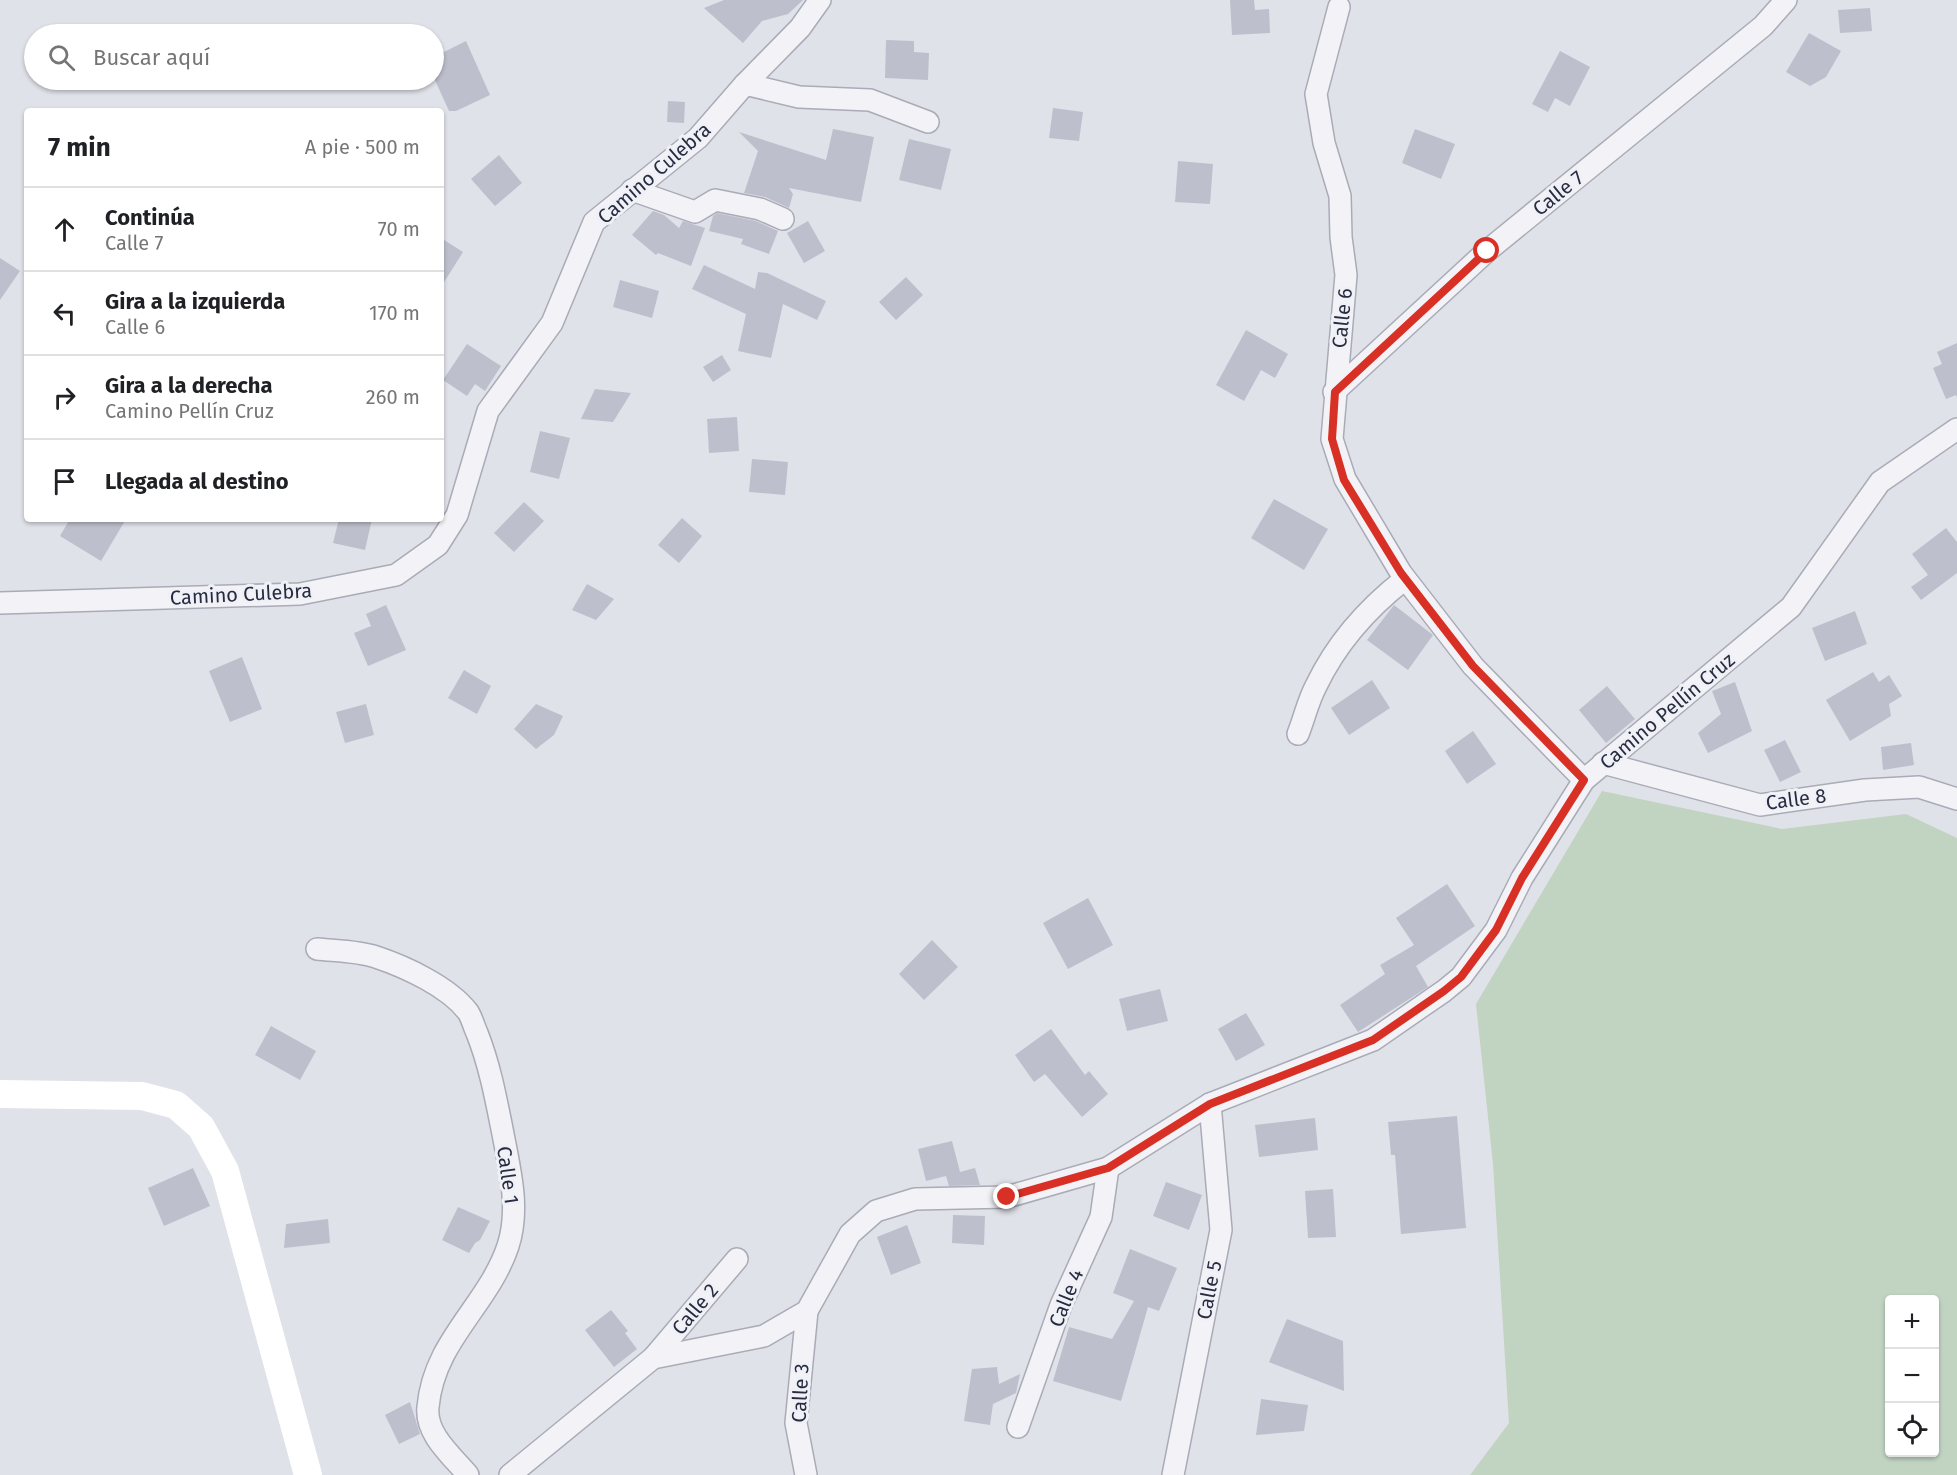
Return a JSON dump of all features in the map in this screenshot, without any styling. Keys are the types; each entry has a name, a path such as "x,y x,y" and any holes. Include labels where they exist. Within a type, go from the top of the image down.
{"street":[{"name":"Camino Culebra","path":"0,603 300,594 396,575 438,545 457,515 488,411 552,323 594,222 698,138 745,84 800,28 820,0"},
{"name":"Calle 7","path":"1335,392 1487,251 1763,26 1786,0"},
{"name":"Calle 6","path":"1339,7 1316,94 1324,143 1340,196 1341,237 1346,275 1332,439 1344,480 1405,579 1473,666 1584,780"},
{"path":"745,84 799,97 870,100 928,122"},
{"path":"632,189 695,212 716,200 760,209 783,219"},
{"name":"Camino Pellín Cruz","path":"807,1311 850,1234 876,1211 915,1199 1007,1197 1108,1168 1210,1104 1373,1040 1461,977 1496,930 1522,878 1584,780 1791,607 1880,482 1957,429"},
{"path":"1298,734 1316,686 1341,645 1375,602 1405,579"},
{"name":"Calle 8","path":"1602,763 1760,805 1864,790 1919,787 1957,799"},
{"name":"Calle 1","path":"317,949 375,956 442,987 469,1013 490,1066 513,1187 514,1217 508,1245 496,1276 453,1335 438,1361 428,1408 429,1424 439,1441 468,1475"},
{"path":"0,1094 142,1096 176,1105 201,1126 225,1171 308,1475"},
{"name":"Calle 5","path":"1173,1475 1221,1230 1210,1104"},
{"name":"Calle 4","path":"1018,1427 1061,1305 1101,1217 1108,1168"},
{"name":"Calle 2","path":"653,1358 737,1259"},
{"path":"510,1475 653,1358 764,1336 807,1311"},
{"name":"Calle 3","path":"806,1475 796,1423 807,1311"}],"green space":[{"path":"1602,791 1782,829 1906,814 1957,838 1957,1475 1470,1475 1509,1423 1493,1164 1476,1004"}],"building":[{"path":"724,0 803,0 788,14 762,21 743,43 704,8"},
{"path":"1230,0 1254,0 1255,10 1269,9 1270,33 1232,35"},
{"path":"1870,8 1872,31 1840,33 1838,10"},
{"path":"1809,33 1841,51 1826,77 1810,86 1786,72"},
{"path":"886,40 914,41 914,52 929,53 928,80 885,78"},
{"path":"466,41 490,95 456,111 449,111 439,90 444,90 444,52"},
{"path":"1560,51 1590,67 1570,106 1555,98 1548,112 1532,104"},
{"path":"668,101 685,102 684,123 667,122"},
{"path":"1053,108 1083,112 1079,141 1049,138"},
{"path":"833,129 874,137 861,202 789,188 793,194 789,208 765,197 744,193 758,151 739,132 826,160"},
{"path":"1415,129 1455,144 1441,179 1402,163"},
{"path":"909,139 951,149 941,190 899,180"},
{"path":"499,155 522,183 495,206 471,179"},
{"path":"1178,161 1213,164 1210,204 1175,202"},
{"path":"653,211 664,215 679,228 683,221 705,228 691,266 658,253 656,255 632,235"},
{"path":"717,213 756,221 778,231 769,254 741,244 743,239 709,231 713,216"},
{"path":"808,221 825,251 804,263 787,233"},
{"path":"444,240 463,252 444,282"},
{"path":"0,258 20,271 0,300"},
{"path":"704,265 755,289 758,272 767,273 826,301 817,320 783,304 771,358 738,351 746,314 692,289"},
{"path":"906,277 923,295 896,320 879,302"},
{"path":"620,280 659,291 652,318 613,307"},
{"path":"1246,330 1288,354 1275,378 1261,370 1244,401 1216,385"},
{"path":"1957,343 1957,398 1956,395 1946,399 1933,368 1942,364 1937,352"},
{"path":"467,344 501,366 485,391 475,384 467,396 444,378"},
{"path":"722,355 731,370 713,382 703,367"},
{"path":"595,389 631,393 613,422 581,419"},
{"path":"737,417 739,451 709,453 707,419"},
{"path":"540,431 570,438 559,479 530,472"},
{"path":"752,459 788,462 785,495 749,492"},
{"path":"1274,499 1328,529 1304,570 1251,538"},
{"path":"524,502 544,521 514,552 494,533"},
{"path":"682,518 702,536 679,563 658,545"},
{"path":"68,522 124,522 101,561 60,536"},
{"path":"338,522 371,522 365,550 333,543"},
{"path":"1946,528 1957,542 1957,573 1921,600 1911,587 1928,575 1912,554"},
{"path":"587,584 614,599 596,620 572,610"},
{"path":"386,605 406,650 368,666 354,633 371,626 366,614"},
{"path":"1394,605 1433,635 1408,670 1367,640"},
{"path":"1855,611 1867,644 1825,661 1812,628"},
{"path":"242,657 262,709 230,722 209,671"},
{"path":"464,670 491,686 477,714 448,698"},
{"path":"1873,672 1879,682 1889,675 1902,696 1889,704 1891,716 1850,741 1826,700"},
{"path":"1372,680 1390,708 1349,735 1331,708"},
{"path":"1735,682 1752,731 1708,753 1698,733 1721,714 1712,691"},
{"path":"1607,686 1635,719 1606,743 1579,710"},
{"path":"366,704 374,735 345,743 336,712"},
{"path":"536,704 563,716 554,735 536,749 514,729"},
{"path":"1473,731 1496,764 1467,784 1445,751"},
{"path":"1785,740 1801,772 1780,782 1764,750"},
{"path":"1911,743 1914,765 1883,770 1881,747"},
{"path":"1447,884 1475,926 1416,966 1428,987 1358,1032 1340,1005 1385,974 1380,965 1414,945 1396,918"},
{"path":"1088,898 1113,945 1068,969 1043,923"},
{"path":"932,940 958,967 924,1000 899,974"},
{"path":"1160,989 1168,1021 1127,1031 1119,999"},
{"path":"1246,1013 1265,1045 1236,1061 1218,1029"},
{"path":"271,1026 316,1051 300,1080 255,1055"},
{"path":"1051,1029 1085,1075 1089,1071 1108,1094 1082,1117 1045,1074 1034,1082 1015,1055"},
{"path":"1457,1116 1466,1228 1401,1234 1395,1155 1391,1155 1388,1122"},
{"path":"1315,1118 1318,1150 1259,1157 1255,1125"},
{"path":"952,1141 960,1172 975,1168 980,1185 949,1186 946,1176 926,1181 918,1149"},
{"path":"193,1168 210,1206 164,1226 148,1188"},
{"path":"1166,1182 1202,1195 1189,1230 1153,1216"},
{"path":"1333,1189 1336,1237 1308,1238 1305,1191"},
{"path":"458,1207 490,1221 480,1240 475,1243 469,1253 442,1240"},
{"path":"953,1215 985,1216 984,1245 952,1243"},
{"path":"328,1219 330,1243 284,1248 286,1224"},
{"path":"907,1225 921,1263 891,1275 877,1237"},
{"path":"1130,1249 1177,1268 1159,1311 1148,1307 1121,1401 1053,1381 1069,1327 1112,1339 1134,1301 1113,1293"},
{"path":"611,1310 628,1331 625,1333 637,1349 614,1367 585,1330"},
{"path":"1287,1319 1343,1341 1344,1391 1269,1362"},
{"path":"997,1367 999,1384 1020,1374 1016,1393 993,1404 990,1425 964,1421 972,1369"},
{"path":"1261,1399 1308,1405 1304,1431 1256,1435"},
{"path":"410,1402 420,1434 399,1444 385,1415"}],"route":[{"path":"1007,1197 1108,1168 1210,1104 1373,1040 1444,991 1461,977 1496,930 1522,878 1584,780 1473,666 1405,579 1344,480 1332,439 1335,392 1487,251"}]}
